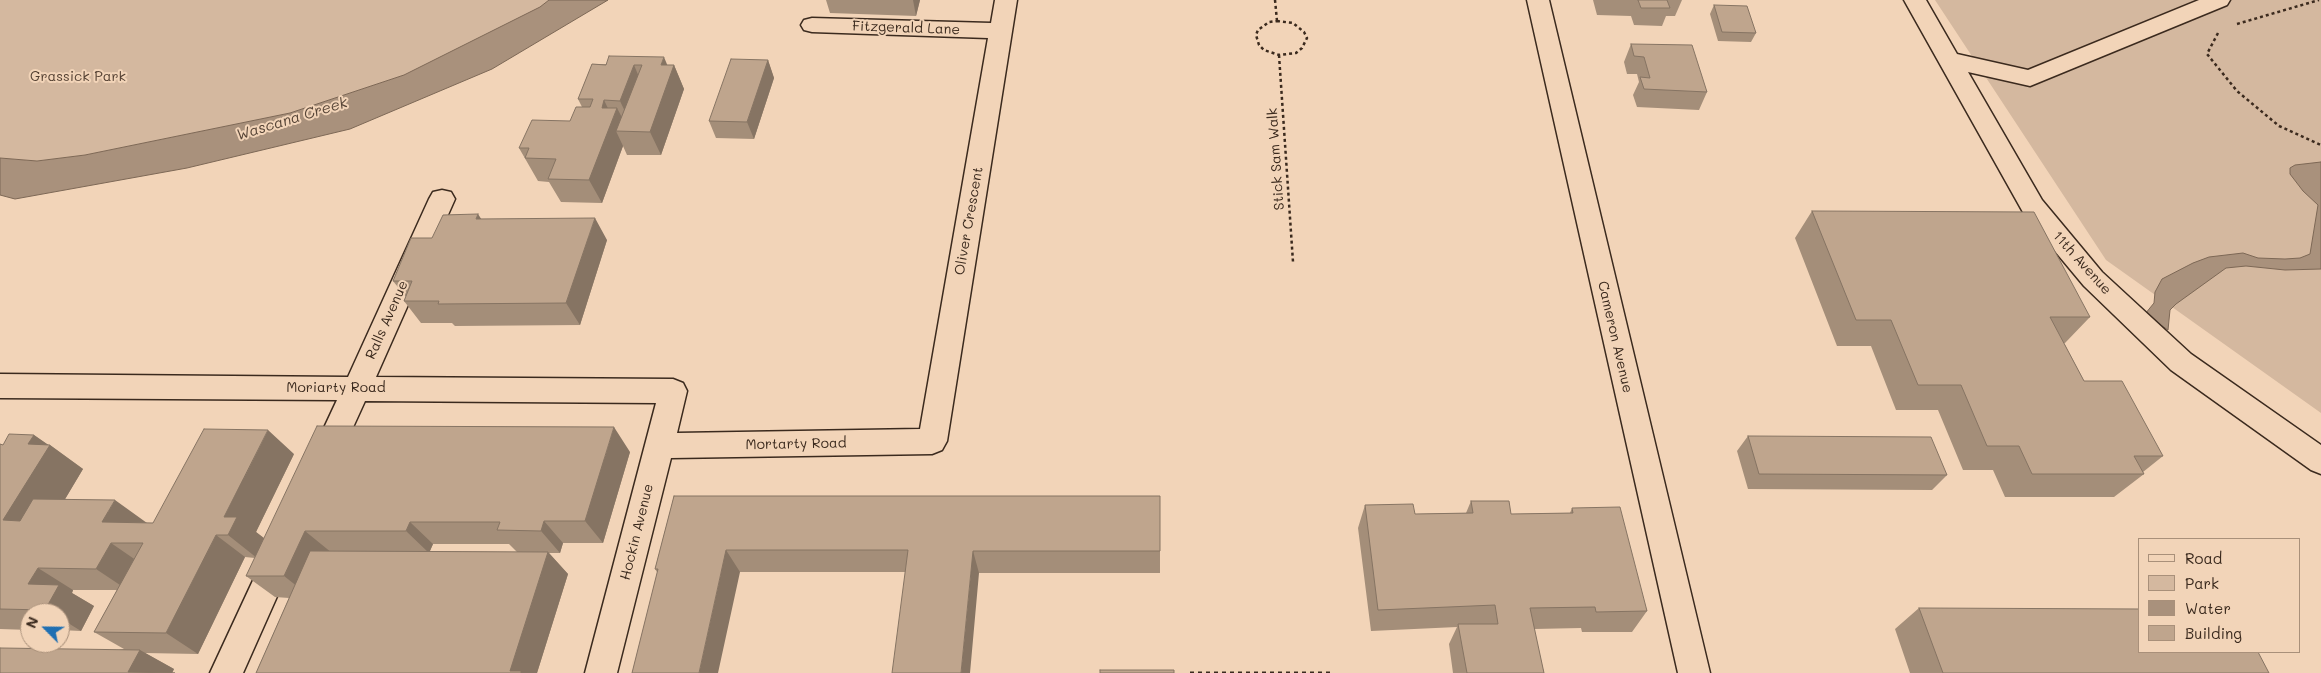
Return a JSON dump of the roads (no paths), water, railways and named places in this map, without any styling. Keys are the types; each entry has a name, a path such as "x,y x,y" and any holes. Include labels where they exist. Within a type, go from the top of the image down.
{"street":[{"name":"Oliver Crescent","path":"932,442 1006,0"},
{"name":"Cameron Avenue","path":"1538,0 1694,673"},
{"name":"11th Avenue","path":"1915,0 2033,207 2093,279 2182,362 2321,461"},
{"path":"1949,60 2030,78 2219,0"},
{"name":"Fitzgerald Lane","path":"812,25 1001,31"},
{"name":"Ralls Avenue","path":"312,486 442,198"},
{"name":"Moriarty Road","path":"0,386 672,391"},
{"name":"Hockin Avenue","path":"601,673 660,446 672,391"},
{"name":"Mortarty Road","path":"660,446 932,442"},
{"path":"226,673 292,530"}],"water":[{"name":"Wascana Creek","path":"549,0 608,0 492,69 350,129 187,168 15,199 0,195 0,158 37,161 85,155 290,113 404,75 540,7"},
{"path":"2321,162 2321,269 2285,270 2246,266 2226,268 2170,310 2168,330 2145,314 2154,303 2155,292 2162,279 2209,257 2243,253 2258,258 2285,259 2300,258 2310,254 2318,205 2303,191 2290,174 2290,168 2295,165"}],"park label":[{"name":"Grassick Park","path":"78,77"}]}
